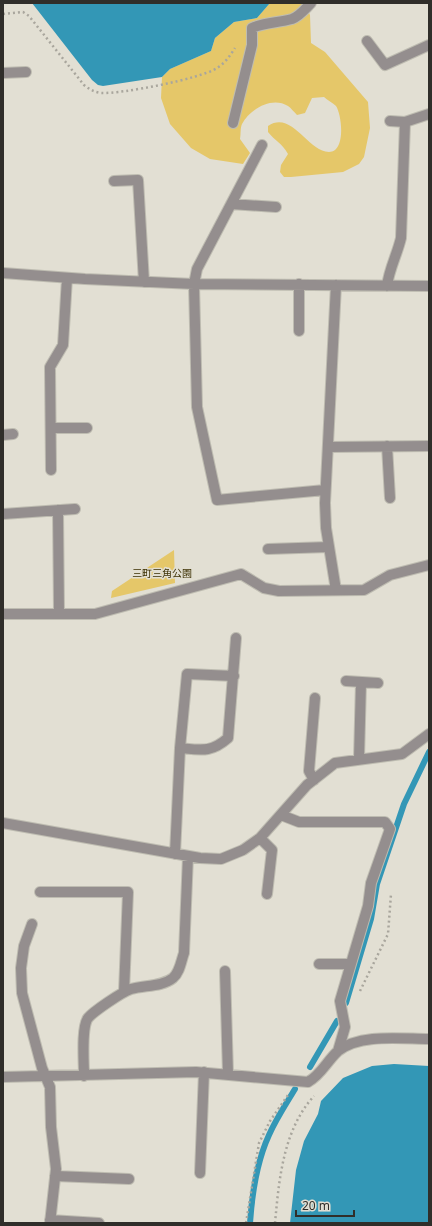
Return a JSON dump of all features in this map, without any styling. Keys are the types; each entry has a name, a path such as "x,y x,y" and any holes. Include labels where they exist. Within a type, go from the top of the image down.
{"street":[{"path":"233,123 252,45 252,28 263,23 292,19 300,15 311,3"},
{"path":"367,41 385,66 429,45"},
{"path":"3,73 26,72"},
{"path":"390,121 404,122 429,114"},
{"path":"387,286 389,271 396,255 400,238 404,122"},
{"path":"262,145 197,269 194,284 197,407 217,500 325,490"},
{"path":"114,181 138,180 144,282"},
{"path":"231,204 276,207"},
{"path":"3,273 67,278 194,284 429,286"},
{"path":"51,470 50,367 63,345 67,278"},
{"path":"298,331 299,284"},
{"path":"336,285 325,490 326,528 336,590"},
{"path":"51,428 87,428"},
{"path":"387,446 390,498"},
{"path":"328,447 429,446"},
{"path":"3,514 75,509"},
{"path":"58,510 59,614"},
{"path":"268,549 329,547"},
{"path":"3,614 94,614 241,574 264,588 279,591 364,590 390,575 429,565"},
{"path":"180,748 202,750 218,747 228,738 236,638"},
{"path":"175,854 180,748 187,674 234,676"},
{"path":"346,681 378,683"},
{"path":"359,760 361,682"},
{"path":"314,780 309,771 315,698"},
{"path":"3,823 175,854 221,859 243,850 260,838 307,785 335,763 402,754 429,734"},
{"path":"3,1077 204,1072 294,1082 308,1082 316,1078 338,1051 345,1027 340,1001 368,906 371,883 390,829 385,822 299,822 281,815"},
{"path":"260,838 272,850 267,894"},
{"path":"84,1076 84,1029 88,1018 124,992 131,989 162,983 173,978 179,968 184,953 188,856"},
{"path":"40,892 128,892 124,992"},
{"path":"32,924 24,946 21,968 22,993 50,1087 51,1127 56,1169 50,1221 98,1223"},
{"path":"319,964 350,964"},
{"path":"225,971 228,1074"},
{"path":"338,1051 354,1043 368,1040 388,1038 429,1039"},
{"path":"200,1173 204,1072"},
{"path":"55,1176 129,1179"}],"path":[{"path":"3,14 23,12 29,16 84,85 91,90 100,93 154,86 205,74 218,68 229,58 245,34 252,28"},
{"path":"358,996 388,934 391,894"},
{"path":"246,1223 259,1143 270,1121 287,1098 294,1082"},
{"path":"275,1223 284,1157 294,1127 316,1094"}],"green space":[{"path":"270,3 305,3 310,15 311,43 325,52 368,102 370,128 364,157 359,164 343,172 284,177 280,172 281,165 288,154 268,132 268,126 277,122 285,123 321,150 329,152 334,150 338,146 340,140 340,117 336,106 324,97 312,98 305,113 297,115 288,106 275,102 262,106 250,113 241,127 240,139 250,153 243,164 210,159 191,148 170,124 161,98 162,77 170,69 211,51 215,38 234,22 257,18"},
{"name":"三町三角公園","path":"174,550 175,583 111,598 112,591"}],"water":[{"path":"32,3 270,3 257,18 234,22 215,38 211,51 170,69 162,77 103,86 98,85 92,80"},
{"path":"394,1064 429,1066 429,1223 290,1223 296,1170 304,1141 318,1114 321,1101 343,1078 372,1066"}],"waterway":[{"path":"346,1003 371,919 377,884 404,804 429,752"},
{"path":"310,1067 337,1021"},
{"path":"250,1223 252,1201 261,1156 272,1129 295,1089"}]}
